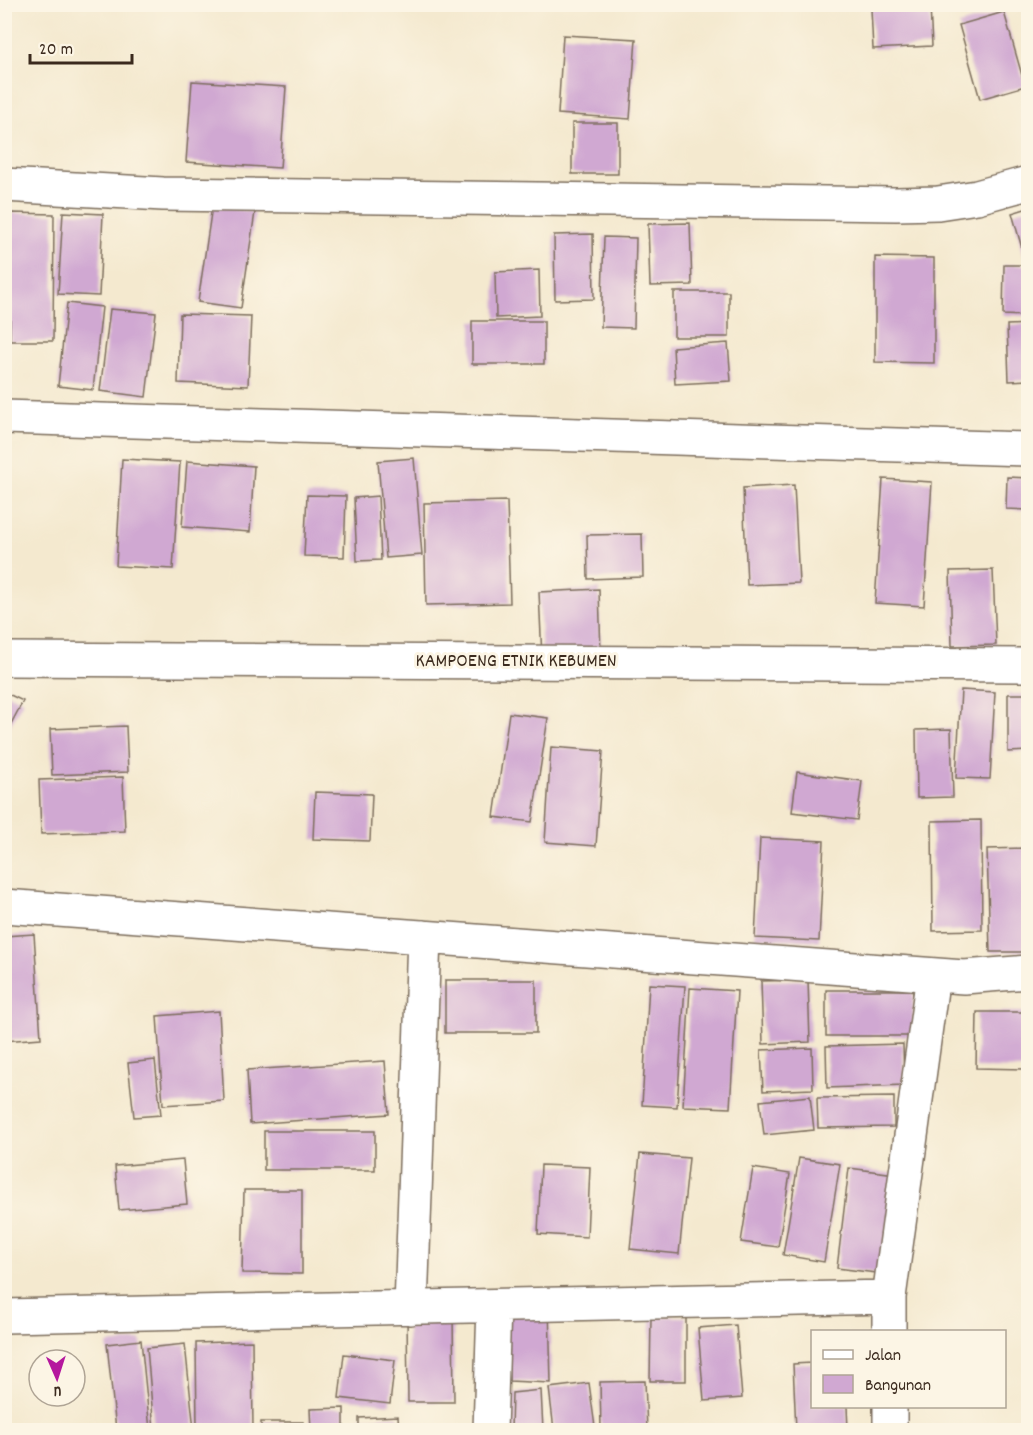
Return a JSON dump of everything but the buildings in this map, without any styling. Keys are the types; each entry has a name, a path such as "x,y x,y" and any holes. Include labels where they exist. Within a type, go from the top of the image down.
{"street":[{"path":"4,185 164,194 896,204 938,203 977,197 1029,183"},
{"path":"4,417 1029,449"},
{"name":"KAMPOENG ETNIK KEBUMEN","path":"4,659 1029,665"},
{"path":"4,906 964,977 1029,972"},
{"path":"411,1308 424,937"},
{"path":"890,1330 889,1297 933,975"},
{"path":"4,1317 889,1297"},
{"path":"490,1431 494,1306"},
{"path":"890,1408 890,1431"}]}
